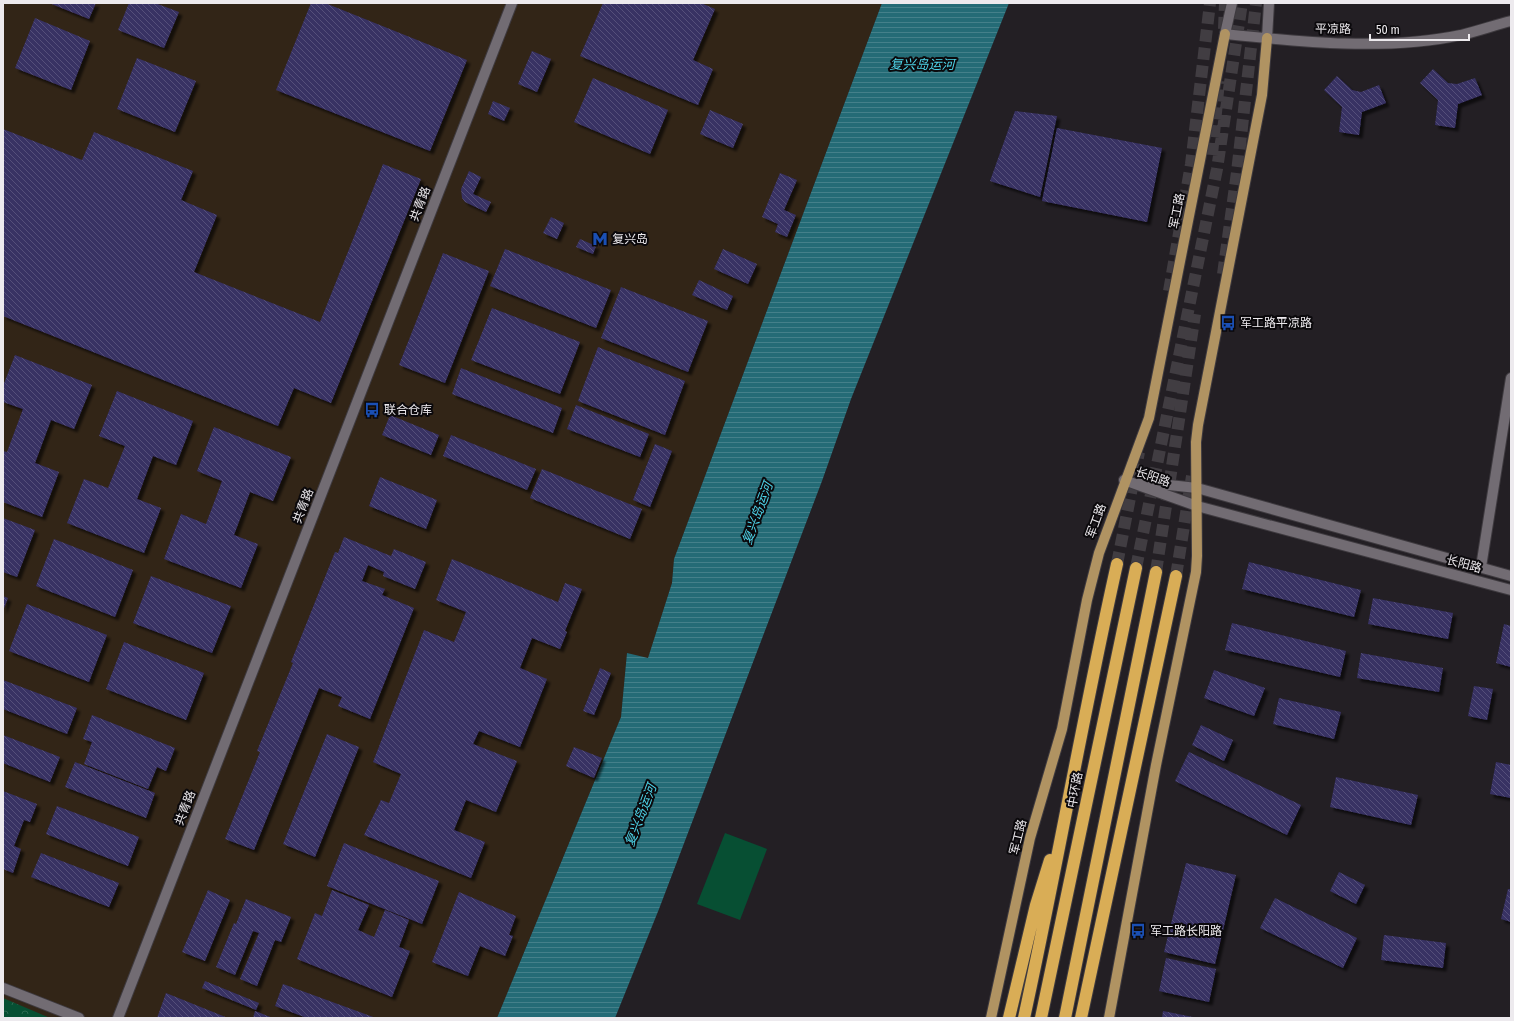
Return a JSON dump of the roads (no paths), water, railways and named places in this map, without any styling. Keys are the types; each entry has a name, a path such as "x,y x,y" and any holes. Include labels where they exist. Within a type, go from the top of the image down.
{"highway":[{"path":"1024,1018 1048,910 1066,805 1117,564"},
{"name":"中环路","path":"1041,1018 1136,568"},
{"path":"1064,1018 1156,572"},
{"path":"1081,1018 1100,923 1176,576"},
{"path":"1009,1018 1036,905 1066,805"},
{"path":"1087,1018 1100,923"}],"main road":[{"name":"军工路","path":"991,1018 1030,838 1062,729 1097,560 1124,480 1149,418 1226,34"},
{"path":"1109,1018 1158,757 1196,572 1196,442 1198,425 1262,95 1267,38"}],"street":[{"name":"共青路","path":"118,1018 512,3"},
{"path":"1226,34 1232,3"},
{"path":"1267,38 1269,3"},
{"name":"平凉路","path":"1226,34 1306,42 1380,43 1431,40 1462,35 1511,21"},
{"path":"1481,567 1511,378"},
{"name":"长阳路","path":"1124,480 1197,488 1511,576"},
{"name":"长阳路","path":"1124,480 1197,506 1511,590"},
{"path":"3,988 79,1018"}],"water":[{"name":"复兴岛运河","path":"882,3 1009,3 851,399 822,481 659,909 615,1018 497,1018 621,717 627,653 648,658 672,583 674,559"}],"tunnel":[{"path":"1169,291 1191,164 1210,3"},
{"path":"1224,29 1225,3"},
{"path":"1136,568 1217,169 1242,3"},
{"path":"1223,274 1237,172 1256,3"},
{"path":"1212,155 1219,81"},
{"path":"1156,572 1195,314"},
{"path":"1117,564 1139,452"},
{"path":"1176,576 1192,476"}],"place":[{"name":"复兴岛","path":"600,239"},
{"name":"军工路平凉路","path":"1228,323"},
{"name":"联合仓库","path":"372,410"},
{"name":"军工路长阳路","path":"1138,931"}]}
